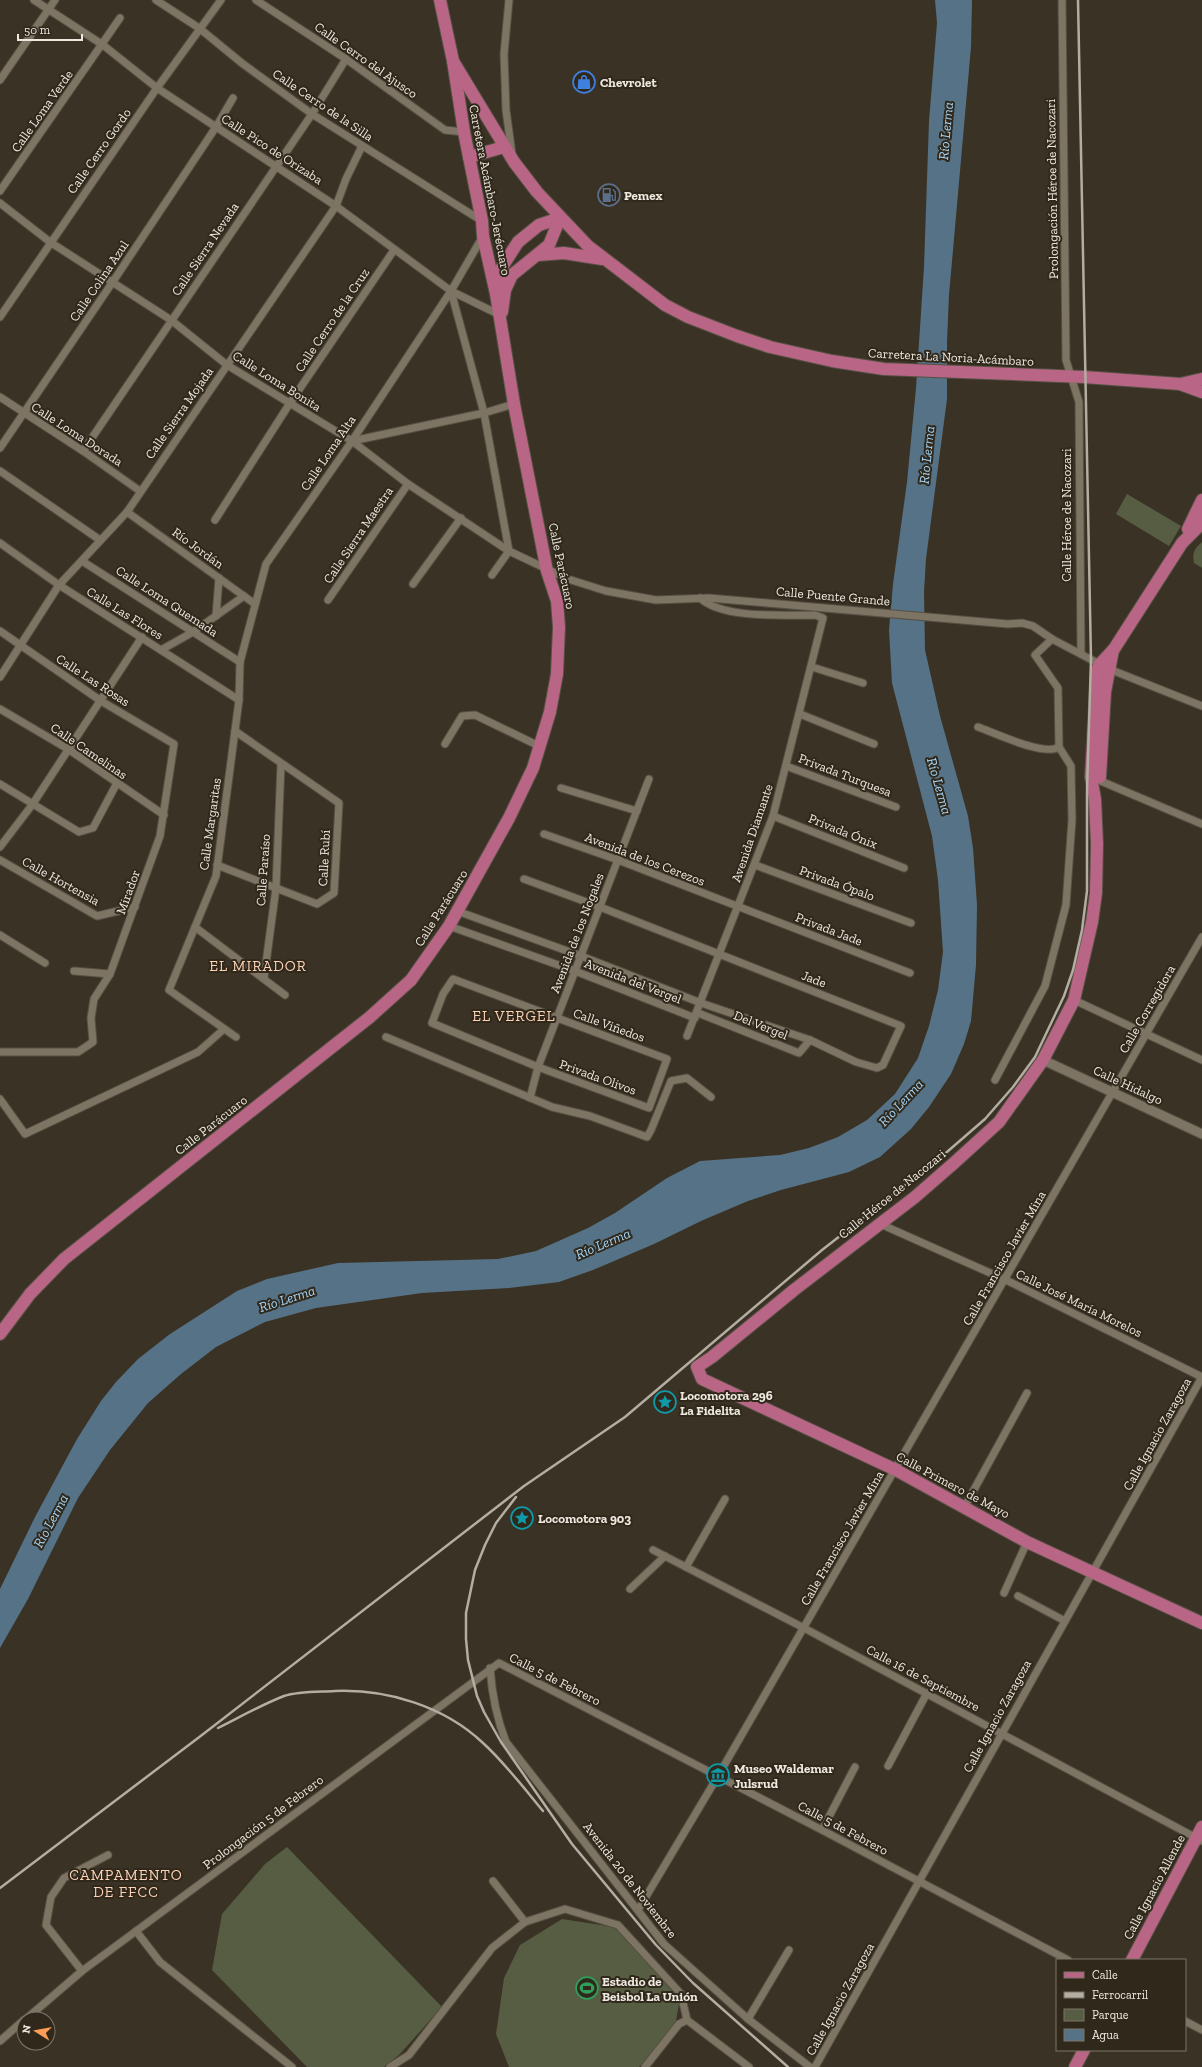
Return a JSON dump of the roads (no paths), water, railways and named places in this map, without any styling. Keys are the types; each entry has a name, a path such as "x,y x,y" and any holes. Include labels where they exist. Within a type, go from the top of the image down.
{"main road":[{"name":"Carretera La Noria-Acámbaro","path":"440,0 453,61 514,162 560,218 602,259 665,305 688,317 737,336 801,355 884,369 970,374 1073,377 1180,384 1202,392"},
{"name":"Carretera Acámbaro-Jerécuaro","path":"453,61 464,132 500,319"},
{"path":"469,157 504,147"},
{"path":"500,319 505,290 512,275 549,245 560,218"},
{"path":"496,294 502,266 518,242 539,224 560,218"},
{"path":"538,255 564,253 602,259"},
{"name":"Calle Parácuaro","path":"0,1334 30,1294 64,1259 370,1017 411,980 449,926 509,818 533,768 550,712 557,674 559,627 557,602 547,570 514,404 500,319"},
{"path":"1180,384 1202,379"},
{"path":"1104,666 1182,543 1202,500"},
{"path":"1182,543 1197,528 1202,519"},
{"name":"Calle Héroe de Nacozari","path":"697,1366 712,1357 878,1223 915,1197 999,1122 1043,1060 1074,1000 1087,949 1096,893 1097,844 1095,779 1105,692 1104,666"},
{"name":"Calle Primero de Mayo","path":"697,1366 702,1379 896,1470 965,1506 1028,1542 1202,1623"},
{"name":"Calle Ignacio Allende","path":"1133,1959 1199,1839 1202,1826"},
{"path":"1075,2067 1083,2051"}],"street":[{"name":"Calle Pico de Orizaba","path":"34,0 103,45 157,88 276,165 336,206 451,291 500,319"},
{"path":"0,80 55,0"},
{"name":"Calle Cerro de la Silla","path":"156,0 199,28 243,64 312,114 482,221"},
{"name":"Calle Cerro Gordo","path":"0,317 157,88 199,28 221,0"},
{"name":"Calle Cerro del Ajusco","path":"256,0 346,59 445,130 464,132"},
{"path":"509,0 504,54 506,110 514,162"},
{"name":"Prolongación Héroe de Nacozari","path":"1062,0 1066,360 1073,377"},
{"name":"Calle Loma Verde","path":"0,191 103,45 120,18"},
{"name":"Calle Sierra Nevada","path":"83,451 312,114 346,59"},
{"name":"Calle Colina Azul","path":"0,448 216,127 233,98"},
{"name":"Calle Sierra Mojada","path":"0,677 59,585 127,512 336,206 346,178 362,146"},
{"name":"Calle Loma Bonita","path":"0,204 50,242 171,320 227,365 352,441 408,484 509,551 547,570"},
{"name":"Calle Loma Alta","path":"239,700 240,662 266,564 352,441 451,291 483,236"},
{"name":"Calle Cerro de la Cruz","path":"215,520 290,403 394,250"},
{"path":"451,291 484,413 509,551 492,575"},
{"name":"Calle Héroe de Nacozari","path":"1073,377 1080,402 1081,654"},
{"name":"Calle Loma Dorada","path":"0,397 83,451 140,491"},
{"path":"352,441 484,413 514,404"},
{"path":"0,471 100,540"},
{"name":"Calle Sierra Maestra","path":"328,600 408,484"},
{"name":"Río Jordán","path":"127,512 255,604"},
{"path":"413,584 461,518"},
{"name":"Calle Las Flores","path":"0,543 59,585 239,700"},
{"name":"Calle Loma Quemada","path":"82,560 240,662"},
{"name":"Calle Puente Grande","path":"547,570 568,579 606,591 656,600 709,598 1008,624 1022,623 1033,626 1052,639 1104,666 1202,706"},
{"path":"216,616 219,578"},
{"path":"161,650 192,632 244,596"},
{"name":"Avenida Diamante","path":"687,1036 697,1015 773,816 822,629 823,618 821,616 760,614 730,611 705,603 700,598"},
{"name":"Calle Las Rosas","path":"0,631 101,701 174,744"},
{"path":"0,847 32,805 142,637"},
{"path":"995,1080 1045,986 1066,905 1072,820 1071,766 1059,747 1058,688 1036,655 1052,639"},
{"path":"812,667 863,683"},
{"name":"Calle Margaritas","path":"224,1029 169,990 216,876 239,700"},
{"name":"Calle Camelinas","path":"0,709 68,749 116,784 164,814"},
{"path":"800,714 874,744"},
{"path":"445,744 462,716 475,715 539,746"},
{"path":"978,727 1035,747 1055,750 1059,747"},
{"path":"235,732 281,764"},
{"name":"Mirador","path":"0,1052 78,1052 93,1042 91,1018 94,999 110,974 160,836 174,744"},
{"name":"Calle Rubí","path":"276,888 317,904 334,893 339,803 281,764"},
{"name":"Calle Paraíso","path":"264,978 276,888 281,764"},
{"name":"Privada Turquesa","path":"786,766 896,807"},
{"name":"Avenida de los Nogales","path":"530,1098 538,1067 649,779"},
{"path":"1095,779 1202,824"},
{"path":"0,784 78,832 93,828 116,784"},
{"path":"561,788 637,811"},
{"name":"Privada Ónix","path":"773,816 904,868"},
{"name":"Avenida de los Cerezos","path":"544,834 618,860 738,907"},
{"name":"Calle Hortensia","path":"0,860 97,916 135,907"},
{"path":"217,865 276,888"},
{"name":"Privada Ópalo","path":"755,865 911,922"},
{"name":"Jade","path":"524,879 600,907 719,956 900,1026"},
{"name":"Privada Jade","path":"738,907 910,973"},
{"name":"Avenida del Vergel","path":"457,911 581,956 701,1003"},
{"name":"Avenida del Vergel","path":"449,926 697,1015"},
{"path":"195,927 264,978 284,995"},
{"path":"0,935 45,963"},
{"name":"Calle Corregidora","path":"1113,1093 1202,937"},
{"path":"74,971 110,974"},
{"name":"Calle Viñedos","path":"432,1023 443,994 453,978 557,1019 667,1059 648,1108"},
{"path":"1074,1000 1202,1060"},
{"name":"Del Vergel","path":"701,1003 810,1040 856,1062 877,1068 883,1065 900,1026"},
{"name":"Del Vergel","path":"697,1015 799,1053 810,1040"},
{"name":"Privada Olivos","path":"432,1023 538,1067 648,1108"},
{"path":"0,1100 25,1134 198,1052 224,1029 236,1037"},
{"path":"386,1037 552,1107 590,1116 647,1137 652,1130 671,1081 687,1078 711,1097"},
{"name":"Calle Hidalgo","path":"1043,1060 1202,1134"},
{"name":"Calle Francisco Javier Mina","path":"638,1910 718,1776 896,1470 1113,1093"},
{"name":"Calle José María Morelos","path":"878,1223 1006,1280 1202,1377"},
{"name":"Calle Ignacio Zaragoza","path":"815,2067 1202,1377"},
{"path":"965,1506 1027,1393"},
{"path":"686,1567 725,1499"},
{"path":"1004,1593 1028,1542"},
{"name":"Calle 16 de Septiembre","path":"653,1550 927,1693 1199,1839"},
{"path":"630,1589 665,1556"},
{"path":"1018,1596 1065,1621"},
{"name":"Calle 5 de Febrero","path":"499,1663 822,1830 1066,1959"},
{"name":"Prolongación 5 de Febrero","path":"35,2011 82,1971 490,1668 499,1663"},
{"name":"Avenida 20 de Noviembre","path":"490,1668 494,1708 506,1742 664,1944 748,2019 810,2067"},
{"path":"888,1766 927,1693"},
{"path":"822,1830 855,1767"},
{"path":"82,1971 46,1925 51,1897 64,1878 108,1855"},
{"path":"493,1881 525,1922"},
{"path":"390,2067 409,2055 447,2008 492,1948 525,1922 565,1909 618,1925 681,1994 687,2020 749,2067"},
{"path":"136,1931 160,1962 292,2067"},
{"path":"748,2019 789,1950"},
{"path":"645,2067 679,2024 687,2020"},
{"path":"1186,2022 1202,2030"},
{"name":"Prolongación 5 de Febrero","path":"0,2041 16,2028"}],"water":[{"name":"Río Lerma","path":"935,0 972,0 971,47 949,295 947,399 926,559 924,592 925,650 940,716 968,816 973,848 977,905 976,965 971,1021 964,1044 951,1074 929,1107 911,1129 880,1157 849,1172 781,1190 748,1201 593,1270 559,1282 509,1288 422,1293 316,1308 265,1322 216,1347 181,1374 148,1403 110,1450 78,1498 28,1599 0,1648 0,1589 35,1517 77,1439 101,1401 116,1382 138,1359 170,1334 237,1291 267,1279 338,1263 498,1259 536,1251 588,1228 615,1213 667,1178 700,1161 780,1155 809,1148 838,1137 867,1120 895,1094 918,1058 929,1026 938,990 943,952 938,880 932,836 892,683 889,630 893,584 907,482 916,388 924,267 929,121 937,23"}],"railway":[{"path":"0,1888 202,1735 524,1486 625,1417 822,1250 940,1158 985,1119 1013,1087 1035,1057 1064,996 1073,970 1082,930 1087,891 1087,791 1091,659 1078,0"},
{"path":"516,1497 496,1523 485,1545 475,1570 466,1613 468,1660 477,1696 484,1712 501,1742 572,1844 656,1945 693,1983 788,2067"},
{"path":"218,1728 259,1707 284,1696 296,1693 355,1691 375,1693 414,1702 451,1719 468,1730 499,1759 543,1811"}],"place":[{"name":"Chevrolet","path":"584,82"},
{"name":"Pemex","path":"609,195"},
{"name":"Locomotora 296 La Fidelita","path":"665,1402"},
{"name":"Locomotora 903","path":"522,1518"},
{"name":"Museo Waldemar Julsrud","path":"718,1775"},
{"name":"Estadio de Beisbol La Unión","path":"587,1988"}],"district":[{"name":"EL MIRADOR","path":"258,966"},
{"name":"EL VERGEL","path":"514,1016"},
{"name":"CAMPAMENTO DE FFCC","path":"126,1884"}]}
